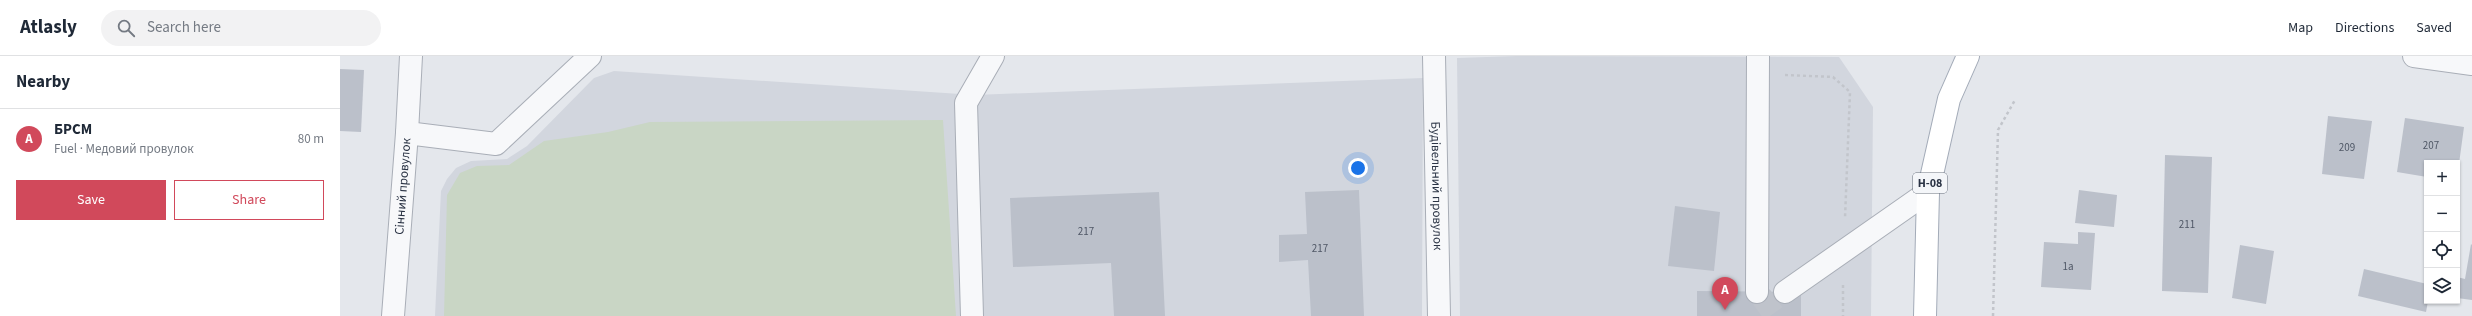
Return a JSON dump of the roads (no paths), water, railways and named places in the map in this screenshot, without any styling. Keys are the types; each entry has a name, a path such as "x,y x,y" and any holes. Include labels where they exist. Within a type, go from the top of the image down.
{"main road":[{"name":"Н-08","path":"1925,316 1928,192 1949,99 1968,56"}],"street":[{"name":"Сінний провулок","path":"393,316 407,133 411,56"},
{"path":"407,133 496,144 590,56"},
{"path":"972,316 966,103 993,56"},
{"name":"Будівельний провулок","path":"1434,56 1439,316"},
{"path":"2414,56 2472,64"},
{"path":"1757,292 1758,65"},
{"path":"1785,292 1928,192"}],"tunnel":[{"path":"1758,311 1785,292"}],"place":[{"name":"БРСМ","path":"1725,310"}]}
